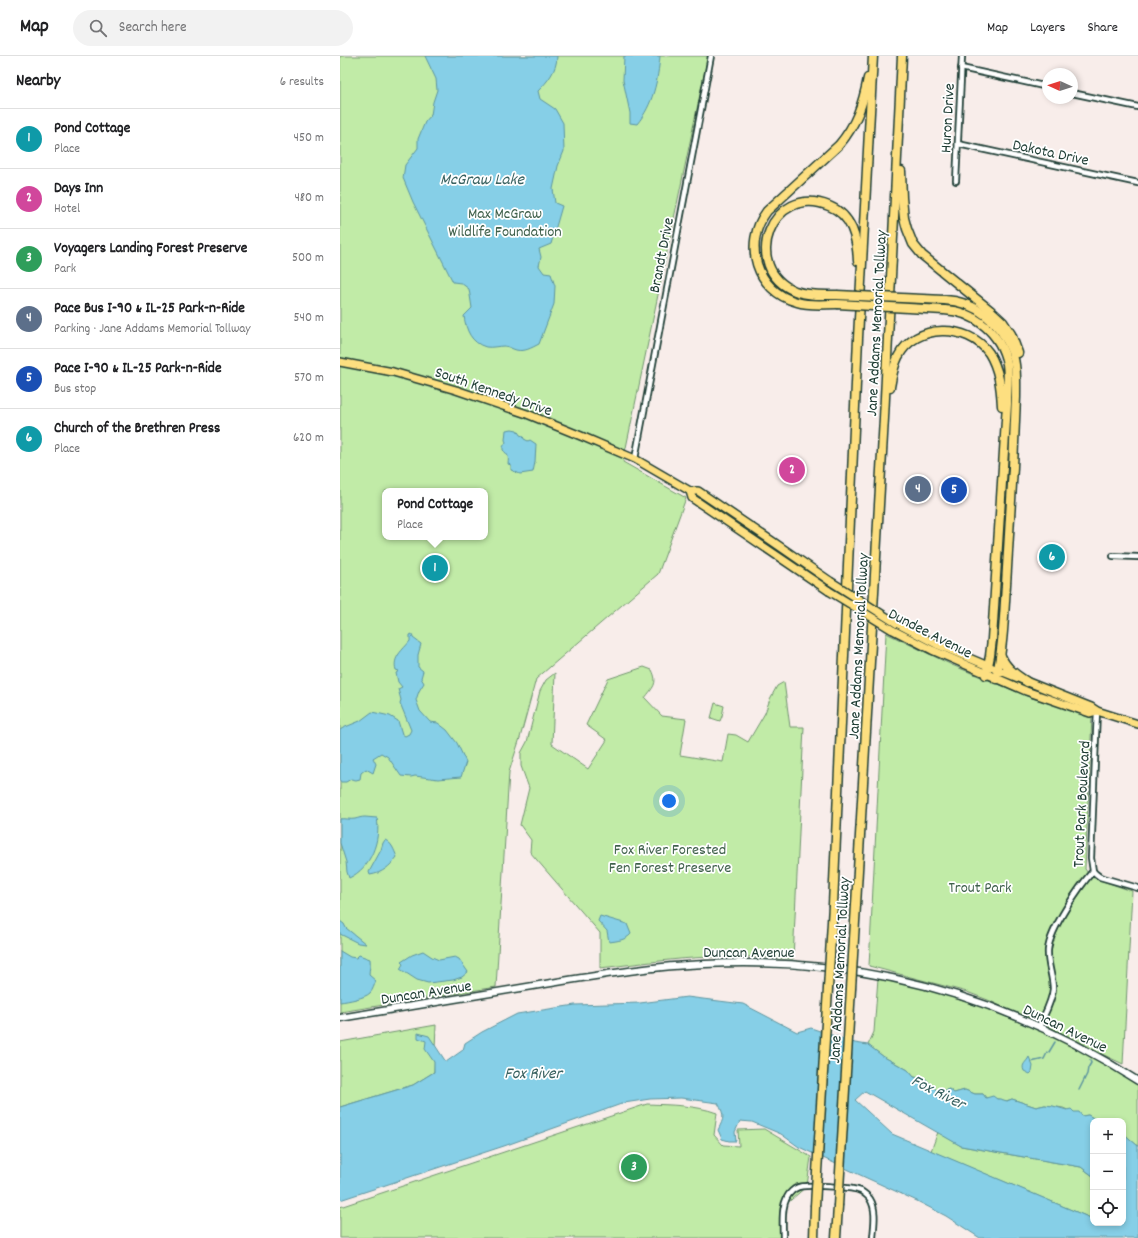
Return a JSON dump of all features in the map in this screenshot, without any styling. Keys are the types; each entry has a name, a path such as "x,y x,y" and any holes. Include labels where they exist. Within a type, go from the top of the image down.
{"highway":[{"path":"872,56 862,106 849,133 839,145 767,211 760,222 755,237 754,254 762,277 772,289 784,297 796,302 811,304 837,300 944,300 963,303 978,310 994,322 1006,338 1013,353 1016,369 1015,413 1001,656 996,679"},
{"name":"Jane Addams Memorial Tollway","path":"814,1238 833,905 872,56"},
{"path":"903,56 902,184 903,208 907,230 913,244 922,255 994,313 1007,328 1017,348 1021,370 1015,413"},
{"name":"Jane Addams Memorial Tollway","path":"836,1238 884,418 903,56"},
{"path":"858,338 857,255 856,242 849,222 835,208 824,204 804,202 788,208 776,218 768,234 766,251 768,262 772,271 781,282 789,288 837,300 944,310 965,314 980,322 995,337 1004,354 1008,375 992,639 987,670"},
{"path":"884,418 894,369 898,357 906,346 923,335 940,331 957,332 972,338 988,352 994,363 999,378 1002,398 1002,481"},
{"path":"1001,656 1012,672 1027,682"}],"main road":[{"name":"South Kennedy Drive","path":"340,362 393,372 456,390 534,417 635,459"},
{"name":"Dundee Avenue","path":"635,459 690,491 698,491 830,581 896,623 987,670 996,679 1090,713 1097,711"},
{"name":"Dundee Avenue","path":"690,491 692,498 829,590 891,629 932,650 987,670 998,670 1091,707 1097,711 1138,724"}],"street":[{"name":"Brandt Drive","path":"635,459 711,56"},
{"name":"Huron Drive","path":"956,181 962,56"},
{"path":"961,68 1042,87"},
{"path":"1078,94 1138,107"},
{"name":"Dakota Drive","path":"958,144 1138,183"},
{"path":"1113,556 1138,557"},
{"name":"Trout Park Boulevard","path":"1039,1026 1052,994 1048,958 1049,946 1054,931 1082,884 1093,871 1091,858 1097,711"},
{"path":"1093,871 1100,877 1138,888"},
{"name":"Duncan Avenue","path":"340,1018 628,971 683,965 752,963 819,966 864,972 920,984 962,996 1039,1026 1108,1062 1138,1081"},
{"path":"783,1238 784,1206 787,1197 792,1191 799,1187 807,1186 850,1188 861,1191 869,1197 873,1206 873,1238"}],"green space":[{"name":"Max McGraw Wildlife Foundation","path":"340,56 708,56 623,462 686,498 658,574 536,679 509,772 496,987 340,1012"},
{"name":"Trout Park","path":"886,633 952,665 1032,698 1092,716 1085,869 1090,876 1094,878 1132,891 1123,1064 988,1000 967,992 869,966"},
{"name":"Fox River Forested Fen Forest Preserve","path":"644,667 652,670 655,679 654,686 645,698 662,716 686,719 680,755 723,762 728,734 736,735 748,742 765,713 777,686 784,682 790,727 804,727 793,959 763,957 699,958 600,968 600,933 530,852 531,840 520,825 529,788 521,766 521,753 527,742 540,691 546,680 555,673 552,744 588,769 607,740 586,725 608,679"},
{"path":"715,703 724,706 720,721 711,718"},
{"path":"878,978 933,991 991,1010 1056,1038 1094,1057 1138,1084 1138,1146 1126,1136 1126,1118 1093,1118 1088,1115 1082,1116 1063,1108 1045,1105 1036,1107 1012,1099 1006,1101 986,1098 983,1094 975,1094 965,1090 954,1093 949,1089 939,1093 926,1079 914,1077 908,1070 884,1057 868,1045 874,1032"},
{"path":"436,1025 434,1072 413,1085 340,1107 340,1042"},
{"path":"647,1104 692,1107 717,1113 714,1135 723,1145 739,1146 738,1130 764,1129 811,1157 807,1186 784,1206 783,1238 340,1238 340,1207"},
{"path":"938,1132 961,1146 1081,1167 1090,1174 1090,1218 931,1151"}],"water":[{"name":"McGraw Lake","path":"425,56 557,56 557,61 551,75 538,91 540,99 555,109 563,123 564,151 558,166 553,189 555,203 562,206 551,244 539,249 541,257 539,266 544,273 551,274 555,286 554,304 539,344 528,349 516,350 507,346 486,347 473,339 470,335 464,316 472,308 469,289 461,283 453,282 413,202 403,178 405,165 418,148 418,139 425,122 431,115 437,90 436,79"},
{"path":"624,56 660,56 654,92 647,109 637,124 630,123 630,113 623,80"},
{"path":"506,430 517,430 524,439 528,441 530,440 536,444 533,472 520,474 511,470 511,465 508,464 508,456 503,450 503,447 506,442"},
{"path":"412,634 413,638 421,644 418,655 418,667 423,671 421,678 424,683 416,700 420,711 430,722 438,723 447,730 457,743 466,762 461,777 438,779 401,776 388,757 381,753 373,758 376,764 373,773 366,769 361,773 360,779 351,779 346,782 340,782 340,730 360,721 372,712 390,716 398,721 402,734 405,736 409,734 411,730 400,703 401,700 398,689 402,687 398,682 396,673 399,671 396,670 395,665 397,657 410,641 410,635"},
{"path":"365,817 377,818 378,826 376,844 369,860 363,868 349,878 340,843 340,819"},
{"path":"385,840 394,849 397,857 386,869 379,873 370,875 369,872"},
{"path":"600,916 627,924 631,934 624,939 609,942 607,931 598,921"},
{"path":"340,921 346,928 366,944 358,943 340,934"},
{"path":"340,951 350,957 356,958 359,955 370,959 369,975 376,981 368,995 340,1002"},
{"path":"423,951 439,960 455,957 459,959 468,972 462,977 453,980 428,983 417,980 400,969 403,964 401,962 412,955"},
{"name":"Fox River","path":"687,997 743,1004 797,1032 811,1028 855,1043 868,1045 884,1057 908,1070 914,1077 926,1079 939,1093 949,1089 954,1093 965,1090 975,1094 983,1094 986,1098 993,1096 997,1099 1007,1101 1012,1099 1036,1107 1045,1105 1053,1106 1067,1110 1071,1109 1074,1112 1079,1112 1082,1116 1088,1115 1093,1118 1090,1118 1090,1174 1081,1167 961,1146 865,1091 855,1100 892,1134 1090,1218 1090,1226 1126,1226 1126,1136 1138,1146 1138,1238 980,1238 946,1216 917,1201 799,1147 781,1134 752,1122 740,1121 735,1132 736,1141 722,1139 718,1130 723,1114 718,1103 681,1098 650,1099 624,1103 504,1146 340,1200 340,1107 413,1085 434,1072 434,1062 425,1049 426,1041 418,1038 418,1033 429,1036 446,1062 463,1050 465,1043 482,1032 517,1014 575,1005 640,1003"},
{"path":"1029,1057 1033,1066 1030,1074 1024,1071 1023,1067"}],"waterway":[{"path":"1031,1062 1044,1059 1055,1042"},
{"path":"1079,1090 1087,1074 1091,1063 1090,1060"}],"place":[{"name":"Days Inn","path":"792,470"},
{"name":"Pace Bus I-90 & IL-25 Park-n-Ride","path":"918,489"},
{"name":"Pace I-90 & IL-25 Park-n-Ride","path":"954,490"},
{"name":"Church of the Brethren Press","path":"1052,557"},
{"name":"Pond Cottage","path":"435,568"},
{"name":"Voyagers Landing Forest Preserve","path":"634,1167"}]}
